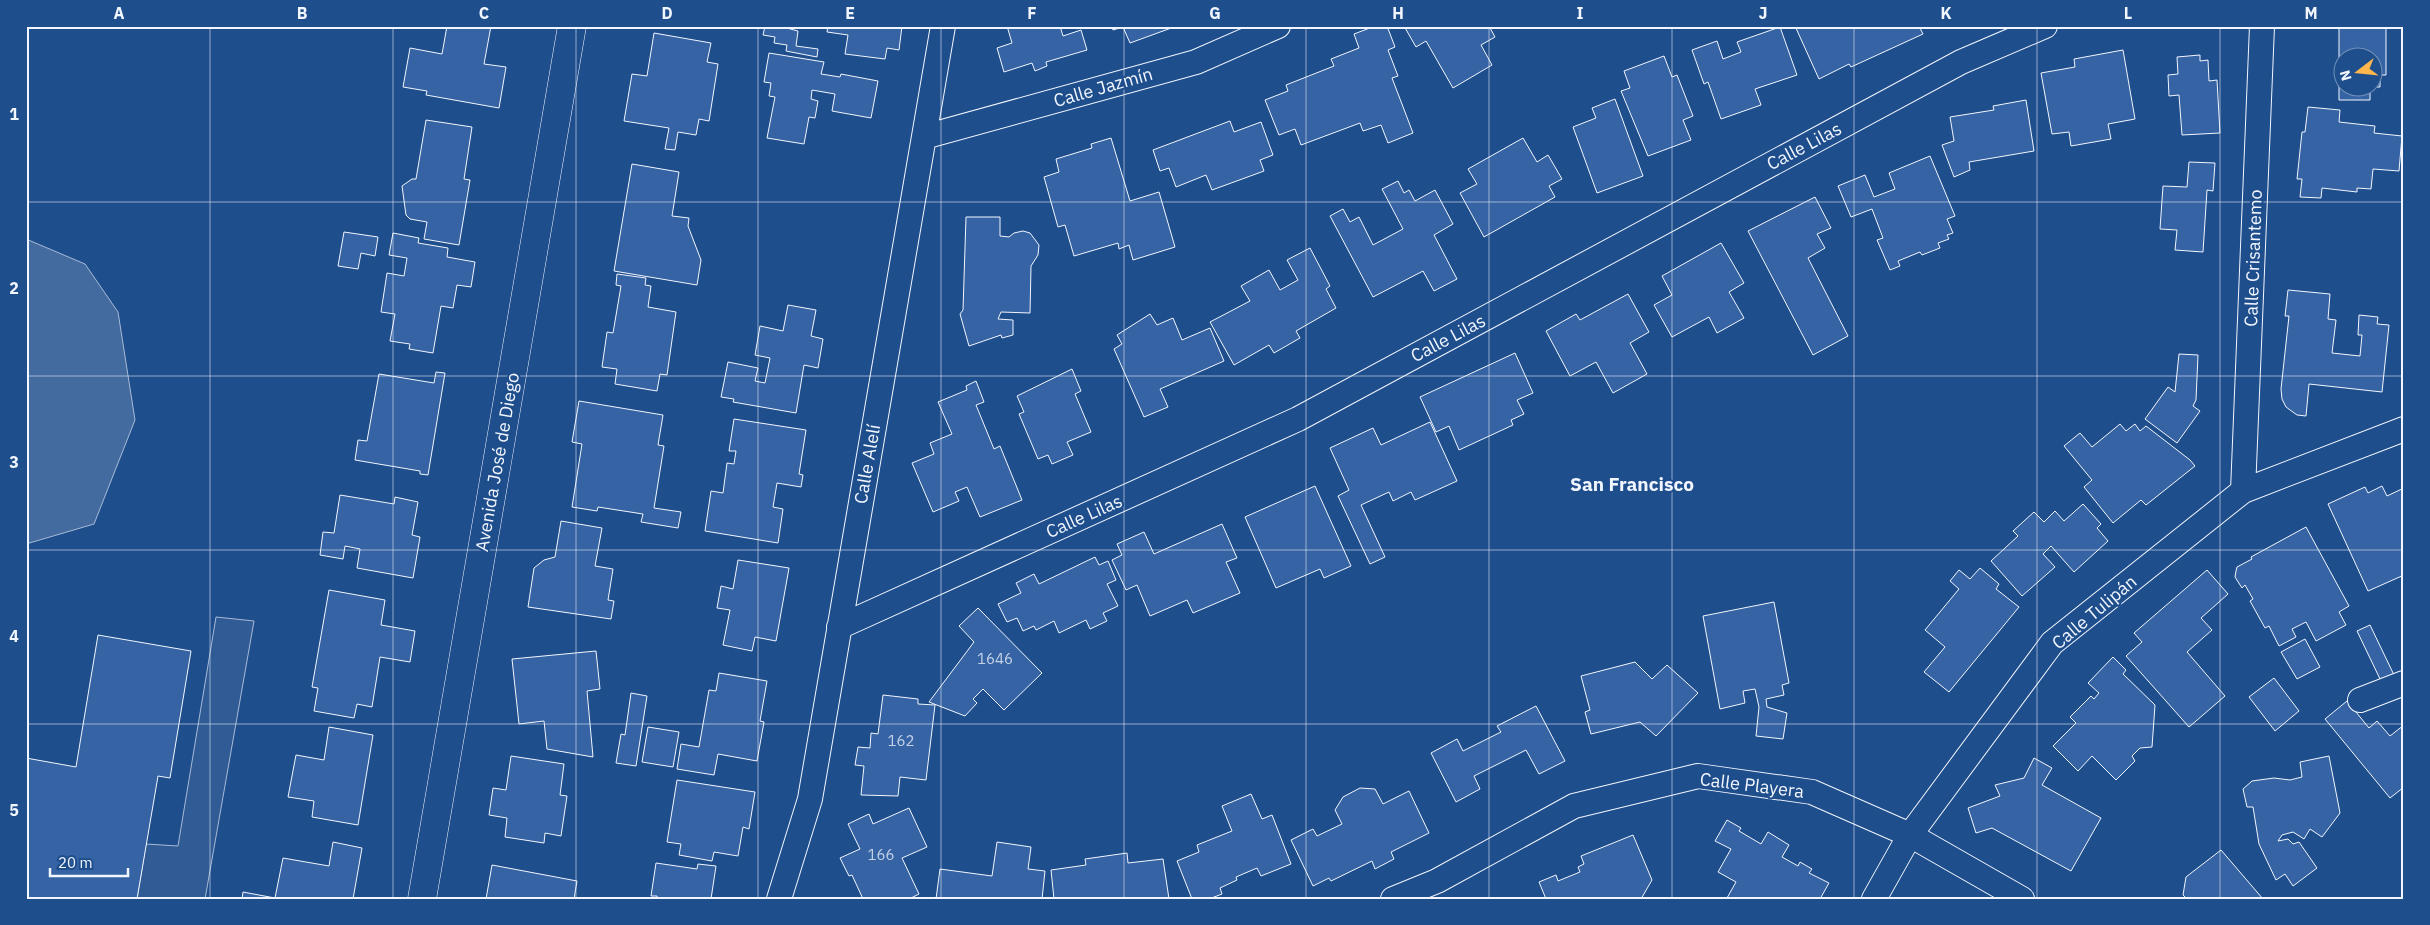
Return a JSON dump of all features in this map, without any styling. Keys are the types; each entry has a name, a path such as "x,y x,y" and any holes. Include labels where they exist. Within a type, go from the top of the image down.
{"street":[{"name":"Avenida José de Diego","path":"422,899 572,26"},
{"name":"Calle Alelí","path":"779,899 810,798 943,26"},
{"name":"Calle Jazmín","path":"924,138 1196,62 1278,26"},
{"name":"Calle Lilas","path":"839,627 1298,419 1960,62 2045,26"},
{"name":"Calle Crisantemo","path":"2243,491 2262,26"},
{"name":"Calle Tulipán","path":"1874,899 1910,835 2052,643 2243,491 2404,430"},
{"path":"2360,700 2404,683"},
{"name":"Calle Playera","path":"1393,899 1431,890 1574,806 1698,776 1812,792 1910,835 2022,899"}],"shaded area":[{"path":"26,239 85,264 118,312 135,420 94,524 26,544"},
{"path":"216,617 254,621 205,899 137,899 146,844 178,846"}],"building":[{"path":"447,26 491,26 484,64 506,67 499,108 426,95 427,91 403,87 410,48 442,54"},
{"path":"765,26 779,26 798,31 796,46 818,49 817,57 786,51 787,45 774,43 775,37 763,35"},
{"path":"828,26 902,26 899,50 887,48 885,59 845,54 848,35 827,32"},
{"path":"1007,26 1060,26 1063,36 1081,30 1087,50 1046,62 1047,66 1035,71 1032,63 1004,72 997,48 1012,43"},
{"path":"1111,26 1174,27 1130,43 1123,27 1113,30"},
{"path":"1375,26 1387,26 1395,47 1388,50 1398,76 1392,78 1413,133 1388,143 1381,125 1363,131 1360,123 1301,145 1295,129 1279,135 1265,100 1288,91 1286,85 1334,66 1331,59 1359,48 1354,34"},
{"path":"1404,26 1489,26 1495,37 1481,45 1492,65 1453,88 1426,41 1416,47"},
{"path":"1795,26 1919,26 1923,34 1851,67 1849,64 1819,79"},
{"path":"2339,26 2386,26 2386,75 2382,75 2382,48 2339,48"},
{"path":"1780,27 1797,75 1755,89 1761,105 1721,119 1708,82 1704,84 1692,50 1717,41 1723,59 1741,52 1737,42"},
{"path":"654,33 711,43 707,62 718,64 709,121 699,119 696,135 678,132 675,150 665,149 669,128 624,121 632,74 647,76"},
{"path":"2123,50 2135,119 2108,124 2111,139 2071,146 2069,132 2052,134 2041,73 2075,67 2074,59"},
{"path":"769,53 824,62 821,74 840,77 841,74 878,81 871,118 832,111 835,94 812,90 811,99 818,101 815,118 809,117 804,144 767,138 775,97 769,96 771,83 764,82"},
{"path":"2200,55 2200,61 2208,60 2209,81 2217,80 2220,133 2182,135 2179,95 2169,96 2168,75 2178,74 2177,57"},
{"path":"1664,56 1672,77 1677,75 1693,116 1683,120 1691,140 1648,156 1621,91 1630,88 1624,71"},
{"path":"2339,98 2370,98 2370,100 2339,100"},
{"path":"1615,99 1643,176 1597,193 1573,127 1596,118 1592,108"},
{"path":"2026,100 2034,151 1969,162 1970,170 1954,177 1942,145 1954,141 1950,117 1994,110 1993,106"},
{"path":"2308,107 2340,110 2339,122 2375,126 2374,133 2402,136 2399,171 2373,169 2371,189 2357,188 2357,192 2322,188 2321,198 2300,197 2302,179 2297,179 2302,132 2305,132"},
{"path":"426,120 472,127 464,179 470,180 459,245 424,239 427,222 410,219 406,215 402,186 412,179 416,179"},
{"path":"1230,121 1234,132 1261,122 1273,155 1260,160 1264,171 1212,190 1206,175 1176,187 1169,168 1160,171 1153,150"},
{"path":"1111,138 1130,201 1159,192 1175,247 1133,260 1129,245 1119,249 1118,243 1074,256 1065,225 1058,227 1044,177 1059,172 1056,159 1092,148 1091,144"},
{"path":"1523,138 1537,162 1548,155 1562,179 1549,186 1555,197 1484,237 1460,193 1477,184 1468,169"},
{"path":"1930,156 1955,216 1947,219 1953,233 1947,235 1949,239 1938,243 1940,248 1922,255 1920,252 1898,261 1900,266 1890,270 1877,240 1883,238 1872,209 1851,217 1838,186 1865,175 1874,197 1895,189 1889,173"},
{"path":"2189,162 2215,163 2213,191 2207,190 2203,252 2175,250 2177,230 2160,229 2163,186 2187,187"},
{"path":"632,164 679,172 672,216 689,218 688,226 701,260 697,285 614,271"},
{"path":"1398,181 1404,193 1409,190 1415,201 1435,190 1453,224 1434,235 1457,279 1434,291 1423,271 1373,297 1330,216 1343,209 1350,222 1359,217 1373,245 1403,229 1382,189"},
{"path":"1815,197 1831,228 1817,234 1825,248 1808,258 1848,336 1813,355 1748,231"},
{"path":"966,217 1000,217 1000,236 1009,237 1014,233 1023,231 1030,233 1039,245 1038,255 1031,266 1030,313 1001,312 998,319 1013,320 1013,335 1002,338 1001,335 969,346 960,314 963,310"},
{"path":"344,232 378,237 375,256 361,253 358,269 338,266"},
{"path":"393,233 419,238 418,243 448,248 447,257 475,262 471,287 457,285 453,308 441,306 433,353 409,349 410,344 390,341 395,314 381,312 387,273 404,276 407,258 389,255"},
{"path":"1721,243 1744,283 1729,292 1744,318 1717,333 1709,317 1672,337 1654,305 1672,295 1662,276"},
{"path":"1310,248 1330,286 1326,289 1336,308 1296,331 1300,338 1274,353 1269,345 1234,365 1210,322 1250,301 1241,286 1269,270 1280,290 1298,280 1287,260"},
{"path":"617,274 646,278 645,285 651,286 648,307 676,312 667,375 660,374 657,391 615,384 617,369 602,367 607,332 613,333 621,286 616,285"},
{"path":"2288,290 2330,294 2328,319 2336,320 2332,353 2360,356 2362,335 2358,335 2359,315 2378,317 2377,324 2389,325 2382,392 2309,384 2306,416 2297,415 2286,407 2282,399 2281,389 2289,316 2285,316"},
{"path":"1628,294 1649,332 1630,343 1647,374 1613,393 1596,362 1570,376 1546,331 1576,314 1580,320"},
{"path":"788,305 816,310 811,336 823,339 818,368 804,365 796,413 733,402 734,399 721,397 728,362 758,368 755,381 765,383 770,358 755,355 760,326 783,331"},
{"path":"1150,314 1157,325 1173,318 1182,340 1210,328 1224,361 1160,389 1168,407 1144,417 1114,349 1122,344 1117,335"},
{"path":"1515,353 1533,393 1517,400 1524,414 1511,420 1513,425 1459,450 1449,426 1436,432 1420,397"},
{"path":"2179,354 2198,355 2196,400 2193,406 2200,411 2177,443 2145,419 2168,387 2175,392"},
{"path":"1072,369 1081,391 1075,394 1091,432 1067,442 1073,455 1052,464 1048,455 1038,459 1019,414 1024,412 1017,396"},
{"path":"436,372 445,373 428,475 420,474 420,471 355,460 358,440 367,441 379,374 434,383"},
{"path":"976,381 984,402 976,405 994,449 1000,446 1022,500 980,517 967,487 955,492 959,501 933,512 912,463 934,454 930,443 952,434 938,402 967,390 966,386"},
{"path":"579,401 663,415 658,445 664,446 654,508 681,512 678,528 641,522 643,514 598,507 597,511 572,507 582,444 572,442"},
{"path":"734,419 806,430 799,474 803,475 801,487 777,483 773,507 783,509 778,543 705,531 711,491 723,493 727,463 734,464 736,451 729,451"},
{"path":"1430,422 1457,481 1415,500 1411,492 1393,501 1389,492 1361,505 1385,557 1370,564 1338,496 1349,490 1330,448 1373,428 1381,445"},
{"path":"2120,424 2126,431 2135,424 2140,431 2146,426 2195,466 2146,505 2141,500 2113,523 2084,487 2092,480 2064,446 2080,433 2092,447"},
{"path":"1315,486 1351,566 1324,578 1320,569 1276,588 1245,517"},
{"path":"2382,486 2387,496 2404,488 2404,575 2368,591 2328,504 2365,487 2368,493"},
{"path":"340,495 394,504 395,497 418,502 412,535 420,537 413,578 357,568 360,549 345,546 343,559 320,555 323,532 334,533"},
{"path":"2083,504 2101,524 2097,528 2108,541 2074,572 2051,546 2043,554 2055,567 2022,596 1991,561 2018,536 2013,531 2034,512 2044,522 2055,511 2064,521"},
{"path":"561,521 602,528 595,566 613,569 608,600 614,601 611,619 528,607 534,568 544,560 555,557"},
{"path":"1222,524 1237,558 1226,562 1240,593 1193,613 1187,600 1150,616 1137,585 1126,590 1112,560 1122,555 1117,544 1144,532 1154,554"},
{"path":"2306,527 2349,606 2339,612 2346,625 2316,641 2306,622 2292,629 2296,637 2279,646 2269,626 2265,628 2250,601 2253,599 2245,585 2242,588 2235,577 2236,571 2237,567 2252,559 2251,557"},
{"path":"1095,557 1099,565 1108,561 1116,580 1107,584 1118,606 1103,613 1107,621 1090,629 1086,620 1059,633 1054,621 1036,630 1034,626 1023,631 1017,618 1007,622 998,604 1021,593 1016,583 1034,574 1039,584"},
{"path":"738,560 789,568 776,641 755,637 752,651 723,645 730,610 717,608 721,586 733,589"},
{"path":"1980,568 1999,584 1996,589 2019,607 1949,692 1924,672 1945,647 1925,630 1959,589 1950,581 1959,570 1970,579"},
{"path":"2207,570 2228,594 2201,618 2212,630 2187,652 2225,696 2189,727 2126,656 2142,642 2134,633"},
{"path":"329,590 385,600 381,625 415,631 410,662 380,657 372,707 357,704 354,718 314,711 318,688 312,687"},
{"path":"1774,602 1789,683 1782,685 1784,695 1766,699 1767,707 1787,713 1783,739 1756,736 1759,707 1755,689 1743,691 1745,703 1720,709 1703,616"},
{"path":"978,608 1042,673 1004,710 983,689 973,699 977,703 965,716 929,702 974,642 959,626"},
{"path":"2370,625 2394,675 2381,681 2357,631"},
{"path":"98,635 191,651 170,778 158,776 137,899 26,899 26,758 76,767"},
{"path":"2305,639 2320,667 2297,679 2281,652"},
{"path":"596,651 600,689 587,691 593,757 547,749 544,721 519,724 512,659"},
{"path":"2113,657 2126,670 2123,674 2155,705 2152,747 2140,748 2132,756 2135,761 2116,780 2092,756 2078,771 2053,746 2076,723 2070,717 2091,696 2094,699 2099,693 2088,683"},
{"path":"1635,662 1652,679 1667,665 1698,693 1656,736 1640,722 1591,734 1585,712 1590,710 1581,676"},
{"path":"719,673 767,681 760,721 764,722 757,761 718,754 714,775 677,769 681,744 699,747 709,690 716,691"},
{"path":"2274,678 2299,711 2275,731 2249,697"},
{"path":"631,693 647,696 636,766 616,763 621,734 625,735"},
{"path":"883,695 918,699 918,704 935,705 926,780 900,777 898,796 861,795 864,766 855,765 858,747 870,748 871,733 878,734"},
{"path":"2347,701 2369,728 2377,721 2390,736 2404,725 2404,787 2390,798 2325,719"},
{"path":"1536,706 1565,761 1539,774 1526,750 1474,776 1480,789 1456,802 1431,753 1457,739 1463,751 1501,732 1497,726"},
{"path":"329,727 373,735 358,825 312,817 314,801 288,797 296,755 324,760"},
{"path":"648,727 679,732 673,767 642,762"},
{"path":"511,756 564,764 560,795 567,796 561,836 545,833 544,843 505,837 507,818 489,815 493,788 506,790"},
{"path":"2329,756 2340,813 2322,837 2310,829 2304,839 2293,832 2282,835 2278,841 2288,839 2293,844 2299,842 2317,868 2293,886 2285,874 2276,880 2259,844 2253,807 2247,807 2243,789 2252,781 2274,778 2290,780 2302,777 2300,762"},
{"path":"2034,758 2052,768 2042,785 2101,818 2071,871 1992,828 1976,833 1968,808 2000,796 1995,785 2024,778"},
{"path":"677,780 755,792 749,829 743,827 738,856 714,852 712,861 679,855 681,844 667,842"},
{"path":"1360,788 1375,789 1383,804 1409,791 1429,833 1391,852 1394,859 1375,869 1372,861 1331,881 1329,878 1313,886 1291,840 1313,829 1317,836 1342,824 1335,810 1343,797"},
{"path":"1251,794 1262,819 1272,815 1291,864 1261,876 1257,868 1236,877 1237,880 1220,888 1222,894 1209,899 1192,899 1177,861 1199,852 1197,845 1232,831 1222,806"},
{"path":"909,808 927,847 902,858 919,894 909,899 863,899 852,875 849,876 840,858 860,849 848,824 869,814 873,824"},
{"path":"1727,820 1741,828 1739,831 1761,844 1768,832 1789,845 1782,857 1798,866 1800,862 1812,869 1809,873 1829,883 1820,899 1727,898 1736,882 1718,872 1731,849 1715,841"},
{"path":"1633,835 1652,880 1641,899 1546,899 1539,882 1556,875 1558,881 1580,872 1578,867 1584,864 1581,856"},
{"path":"333,842 362,848 353,899 242,899 243,892 275,898 283,858 329,866"},
{"path":"997,842 1031,847 1028,869 1045,871 1042,899 936,899 940,869 992,876"},
{"path":"2221,850 2263,899 2187,899 2183,895 2186,877"},
{"path":"1127,853 1128,863 1163,859 1169,899 1054,899 1051,870 1086,865 1085,859"},
{"path":"656,863 697,869 698,864 716,866 711,899 657,899 657,896 651,896"},
{"path":"492,865 577,881 574,899 486,899"}],"district":[{"name":"San Francisco","path":"1632,484"}]}
